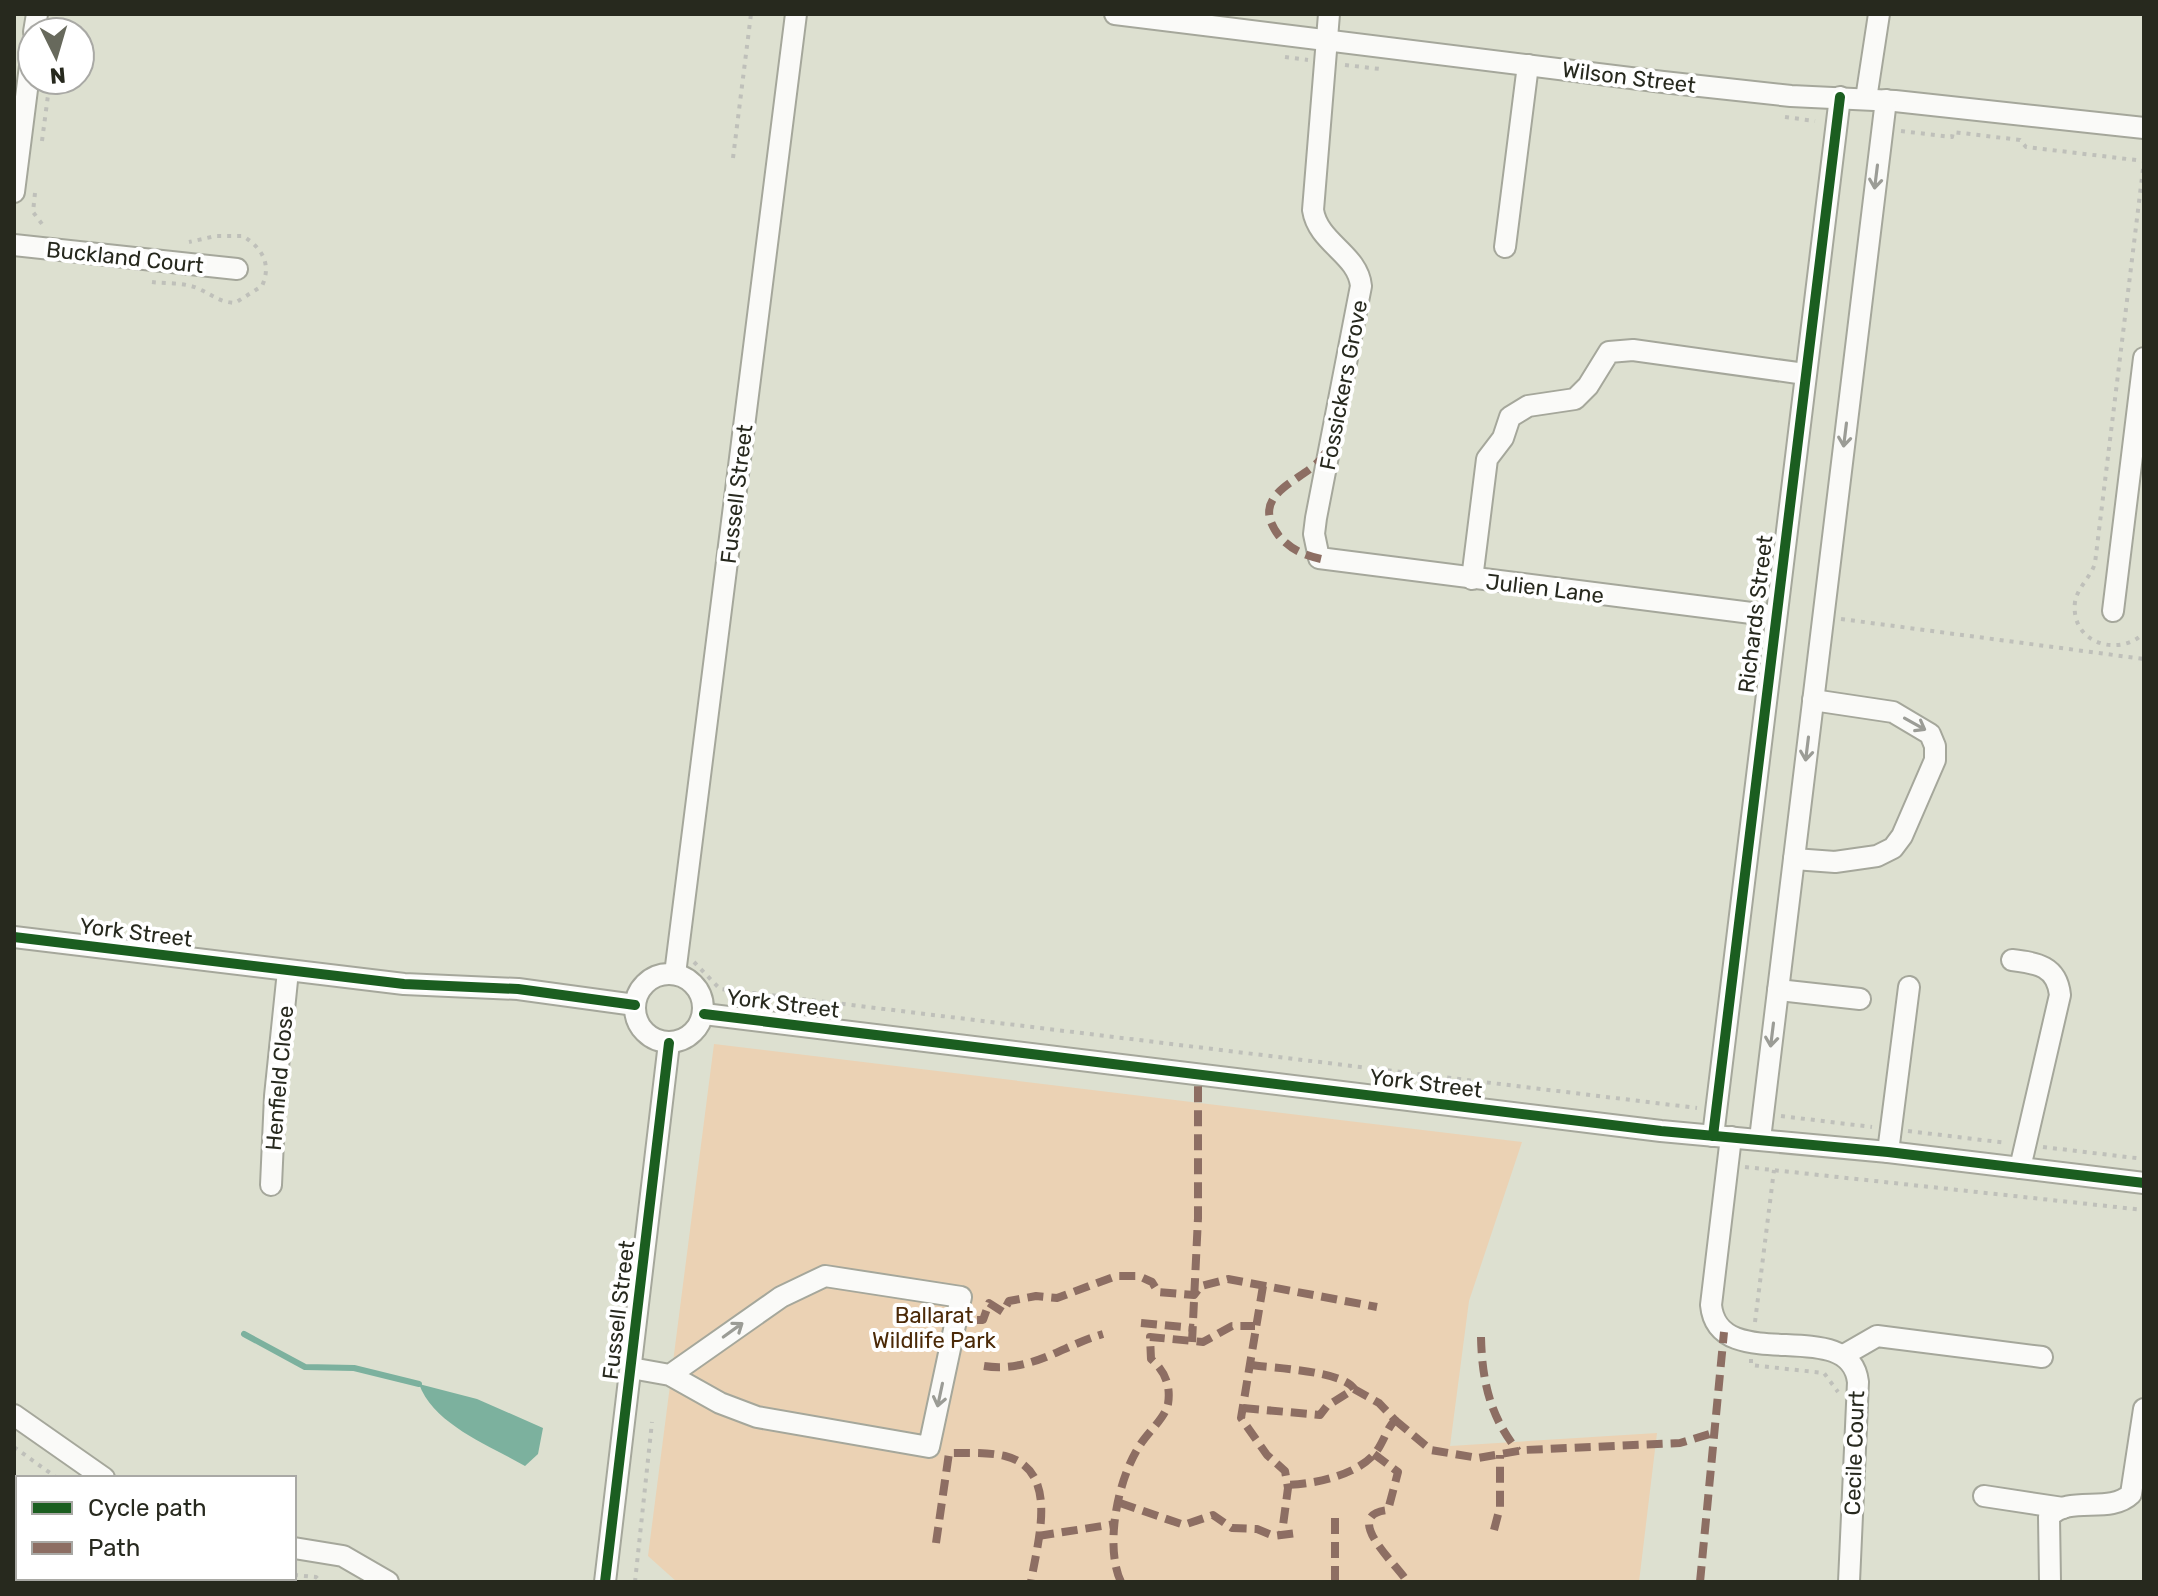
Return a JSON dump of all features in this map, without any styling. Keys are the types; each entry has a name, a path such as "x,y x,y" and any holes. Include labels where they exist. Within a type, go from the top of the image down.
{"street":[{"name":"Fussell Street","path":"676,967 796,14"},
{"name":"Wilson Street","path":"1115,14 1791,96 1876,99 2144,128"},
{"name":"Fossickers Grove","path":"1318,554 1316,518 1361,286 1353,265 1320,230 1313,210 1329,14"},
{"path":"1760,1139 1823,617 1876,99 1879,14"},
{"path":"1505,247 1528,65"},
{"path":"14,192 26,96"},
{"name":"Richards Street","path":"1753,1341 1724,1332 1715,1321 1711,1305 1727,1165 1716,1110 1840,97"},
{"name":"Buckland Court","path":"14,245 237,269"},
{"path":"1472,579 1487,459 1503,438 1510,417 1528,406 1575,399 1591,382 1606,353 1615,349 1805,374"},
{"path":"2113,611 2144,358"},
{"name":"Julien Lane","path":"1318,554 1323,559 1775,616"},
{"path":"1794,859 1829,863 1888,851 1902,836 1935,755 1930,734 1898,714 1813,700"},
{"name":"York Street","path":"14,937 420,986 518,989 635,1005"},
{"path":"2012,960 2035,963 2050,970 2058,982 2060,995 2020,1168"},
{"path":"676,967 700,993 704,1014 695,1031 669,1043 644,1032 635,1005 648,981 676,967"},
{"name":"Henfield Close","path":"271,1185 275,1096 288,971"},
{"path":"1888,1152 1909,987"},
{"path":"1778,990 1860,999"},
{"name":"York Street","path":"704,1014 1722,1137 1888,1152 2144,1183"},
{"name":"Fussell Street","path":"605,1582 669,1043"},
{"path":"631,1368 670,1375 720,1403 757,1417 929,1447 961,1297 825,1276 781,1297 670,1375"},
{"path":"1753,1341 1844,1355 1877,1336 2042,1357"},
{"name":"Cecile Court","path":"1844,1355 1853,1365 1858,1382 1849,1582"},
{"path":"1984,1496 2063,1508 2112,1503 2127,1497 2135,1482 2142,1445 2144,1409"},
{"path":"14,1415 101,1476"},
{"path":"2050,1582 2048,1521 2051,1514 2063,1508"},
{"path":"296,1548 331,1552 363,1576 388,1582"}],"path":[{"path":"733,158 751,14"},
{"path":"1953,132 2020,140 2026,147 2144,161 2095,563 2075,603 2081,629 2101,644 2128,644 2144,633"},
{"path":"2144,561 2144,578"},
{"path":"1823,617 2144,659"},
{"path":"676,967 699,964 713,985 720,989 1716,1110"},
{"path":"1763,1113 2144,1159"},
{"path":"1727,1165 2144,1210"},
{"path":"1774,1170 1751,1365 1824,1373 1838,1391 1838,1407"},
{"path":"635,1582 652,1422"},
{"path":"14,1447 54,1476"},
{"path":"296,1575 316,1577 321,1582"}],"green space":[{"name":"Ballarat Wildlife Park","path":"714,1044 1522,1142 1469,1301 1450,1446 1657,1433 1639,1582 677,1582 648,1556"}],"shaded area":[{"path":"419,1384 477,1399 543,1428 538,1454 525,1466 480,1442 437,1411"}],"waterway":[{"path":"244,1334 305,1367 354,1368 419,1384"}],"marked path":[{"path":"1321,559 1288,545 1271,522 1269,510 1272,500 1280,491 1322,458 1332,434"},
{"path":"1192,1342 1198,1218 1198,1075"},
{"path":"977,1320 983,1320 989,1303 1003,1312 1009,1301 1036,1296 1057,1298 1116,1276 1139,1276 1152,1282 1158,1292 1194,1295 1201,1286 1228,1279 1377,1307"},
{"path":"1263,1286 1241,1418 1267,1455 1285,1471 1288,1488 1282,1533"},
{"path":"1141,1323 1194,1328"},
{"path":"1121,1582 1114,1550 1120,1493 1132,1459 1168,1404 1166,1379 1151,1359 1150,1337 1203,1342 1232,1326 1255,1326"},
{"path":"1700,1582 1724,1332"},
{"path":"984,1366 1016,1366 1031,1362 1103,1334"},
{"path":"1481,1337 1489,1398 1508,1438 1518,1451"},
{"path":"1251,1365 1323,1374 1348,1383 1354,1389"},
{"path":"1243,1408 1320,1415 1327,1406 1354,1389 1379,1403 1395,1420 1376,1452 1358,1467 1323,1480 1287,1485"},
{"path":"1395,1420 1431,1450 1478,1458 1524,1450 1680,1443 1716,1432"},
{"path":"936,1543 949,1453 1005,1456 1022,1464 1034,1476 1039,1492 1040,1529 1031,1582"},
{"path":"1374,1454 1398,1472 1388,1510 1374,1514 1369,1522 1371,1532 1407,1582"},
{"path":"1494,1530 1500,1507 1500,1455"},
{"path":"1120,1503 1184,1525 1213,1515 1232,1528 1257,1529 1274,1536 1297,1533"},
{"path":"1335,1514 1335,1582"},
{"path":"1038,1536 1115,1524"}],"cycle path":[{"path":"1713,1136 1840,97"},
{"path":"14,937 404,984 518,989 635,1005"},
{"path":"704,1014 1661,1131 1888,1152 2144,1183"},
{"path":"605,1582 669,1043"}]}
